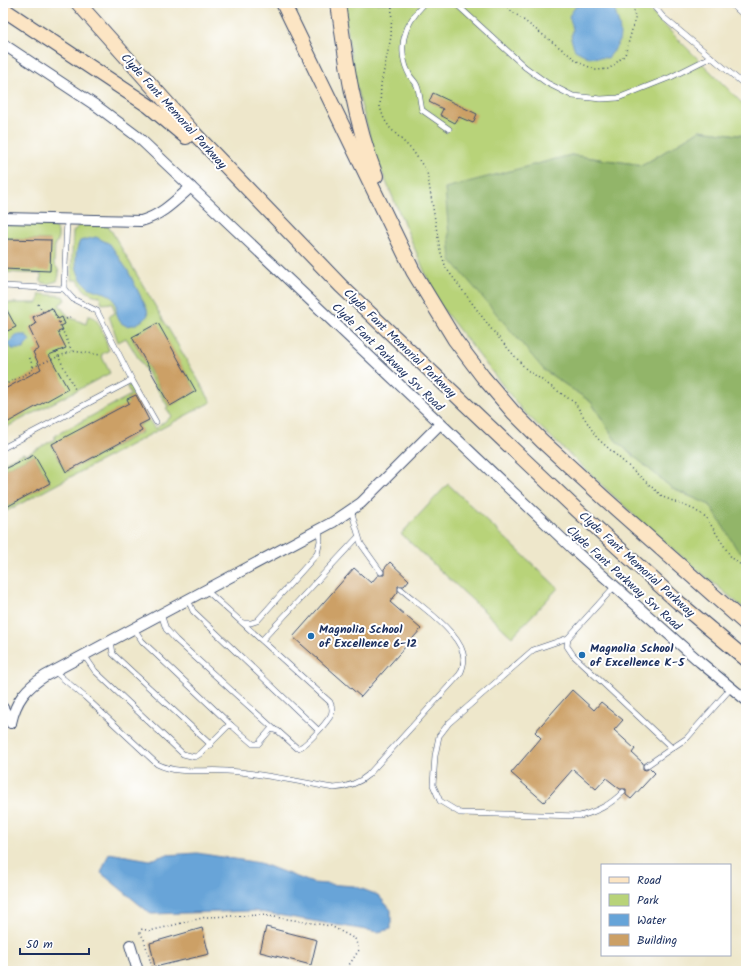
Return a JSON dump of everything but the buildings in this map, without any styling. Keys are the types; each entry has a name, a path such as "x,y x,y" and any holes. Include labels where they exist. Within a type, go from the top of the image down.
{"main road":[{"name":"Clyde Fant Memorial Parkway","path":"78,3 188,127 341,286 576,510 678,602 746,659"},
{"path":"283,3 413,271 455,340 483,377 513,412 604,498 746,624"},
{"path":"338,3 353,102 365,148 413,271"},
{"path":"3,9 149,106 240,182"}],"street":[{"name":"Clyde Fant Parkway Srv Road","path":"3,44 120,122 191,187 614,587 746,700"},
{"path":"3,218 141,221 155,217 166,210 191,187"},
{"path":"7,723 14,707 34,683 319,529 351,510 361,503 440,424"},
{"path":"3,708 7,723"},
{"path":"130,945 138,971"}],"lane":[{"path":"425,3 413,15 404,34 403,52 410,75 418,86 422,110 449,129"},
{"path":"455,3 525,67 547,83 573,96 601,99 618,98 712,57"},
{"path":"651,3 663,17 746,86"},
{"path":"730,3 746,17"},
{"path":"67,220 64,289 73,299 97,311 132,380 156,422"},
{"path":"3,286 64,289"},
{"path":"3,448 132,380"},
{"path":"351,510 361,544 381,572"},
{"path":"243,623 257,621 317,554 320,541 319,529"},
{"path":"262,640 358,537"},
{"path":"614,587 568,638 533,650 449,724 439,736 435,756 434,785 440,801 460,813 580,816 598,810 613,801 623,792"},
{"path":"54,672 85,697 157,764 163,767 188,771 228,771 334,788 347,787 361,781 368,775 460,674 463,667 463,654 452,633 401,589"},
{"path":"161,614 166,629 176,640 274,729 300,749 331,714 332,707 330,702 206,590"},
{"path":"188,600 193,612 318,730"},
{"path":"134,628 142,641 253,744 258,744 271,729 274,729"},
{"path":"568,638 567,646 572,654 672,748"},
{"path":"111,641 113,654 211,745"},
{"path":"84,655 95,671 183,754 195,757 211,745 228,726 231,725"},
{"path":"646,766 687,738 731,688"}],"path":[{"path":"392,3 391,38 381,84 380,107 387,123 413,151 427,172 440,250 446,268 492,330 526,369 575,403 597,438 664,497 693,509 706,517 731,557 746,569"},
{"path":"501,3 580,63 596,70 609,69 625,55 635,19 633,3"},
{"path":"38,304 43,313"},
{"path":"33,317 52,308 72,351"},
{"path":"59,323 70,317"},
{"path":"3,380 4,386 32,370 33,367 53,358 54,360 72,351 101,355"},
{"path":"56,352 76,391"},
{"path":"29,356 33,367"},
{"path":"153,971 144,939 140,933 142,929 150,931 206,917 262,915 331,926 355,939 359,950 345,971"}],"green space":[{"path":"343,3 642,3 746,107 746,136 700,130 643,165 571,155 445,189 544,370 591,402 616,441 673,489 710,505 738,550 746,555 746,610 652,532 522,410 438,303 376,158 355,83"},
{"path":"700,130 746,136 746,555 738,551 710,505 673,489 616,441 591,402 544,370 451,260 445,188 571,155 643,165"},
{"path":"3,224 45,224 54,226 58,232 58,241 55,243 54,264 59,272 57,281 47,284 41,282 41,274 3,272 3,269 50,240 3,239"},
{"path":"79,225 108,225 211,402 3,513 3,509 50,483 34,455 3,470 3,463 24,453 26,455 55,439 54,436 131,395 127,387 128,385 131,386 136,395 127,400 140,425 149,420 155,429 172,416 126,338 118,342 109,316 115,313 112,303 102,304 100,296 87,292 78,280 71,280 73,232","holes":["157,323 196,391 170,406 132,338","139,425 142,432 66,472 52,445"]},
{"path":"40,294 63,296 65,300 59,305 69,317 86,324 88,316 96,320 102,329 109,350 101,355 110,373 3,429 3,303 38,303"},
{"path":"448,484 558,588 512,637 401,534"}],"water":[{"path":"591,4 614,8 620,34 617,45 608,58 588,57 575,50 571,39 573,29 569,16 576,6"},
{"path":"96,237 110,244 128,271 147,309 148,315 146,318 134,325 130,326 122,324 118,318 114,299 107,294 90,288 85,284 78,272 76,266 76,253 80,241"},
{"path":"15,335 26,335 30,341 25,345 24,349 12,349 8,343 13,340"},
{"path":"109,853 150,860 165,855 197,853 260,863 313,883 354,886 378,895 391,910 391,929 378,932 254,911 151,914 101,873"}],"place":[{"name":"Magnolia School of Excellence 6-12","path":"311,636"},
{"name":"Magnolia School of Excellence K-5","path":"582,655"}]}
